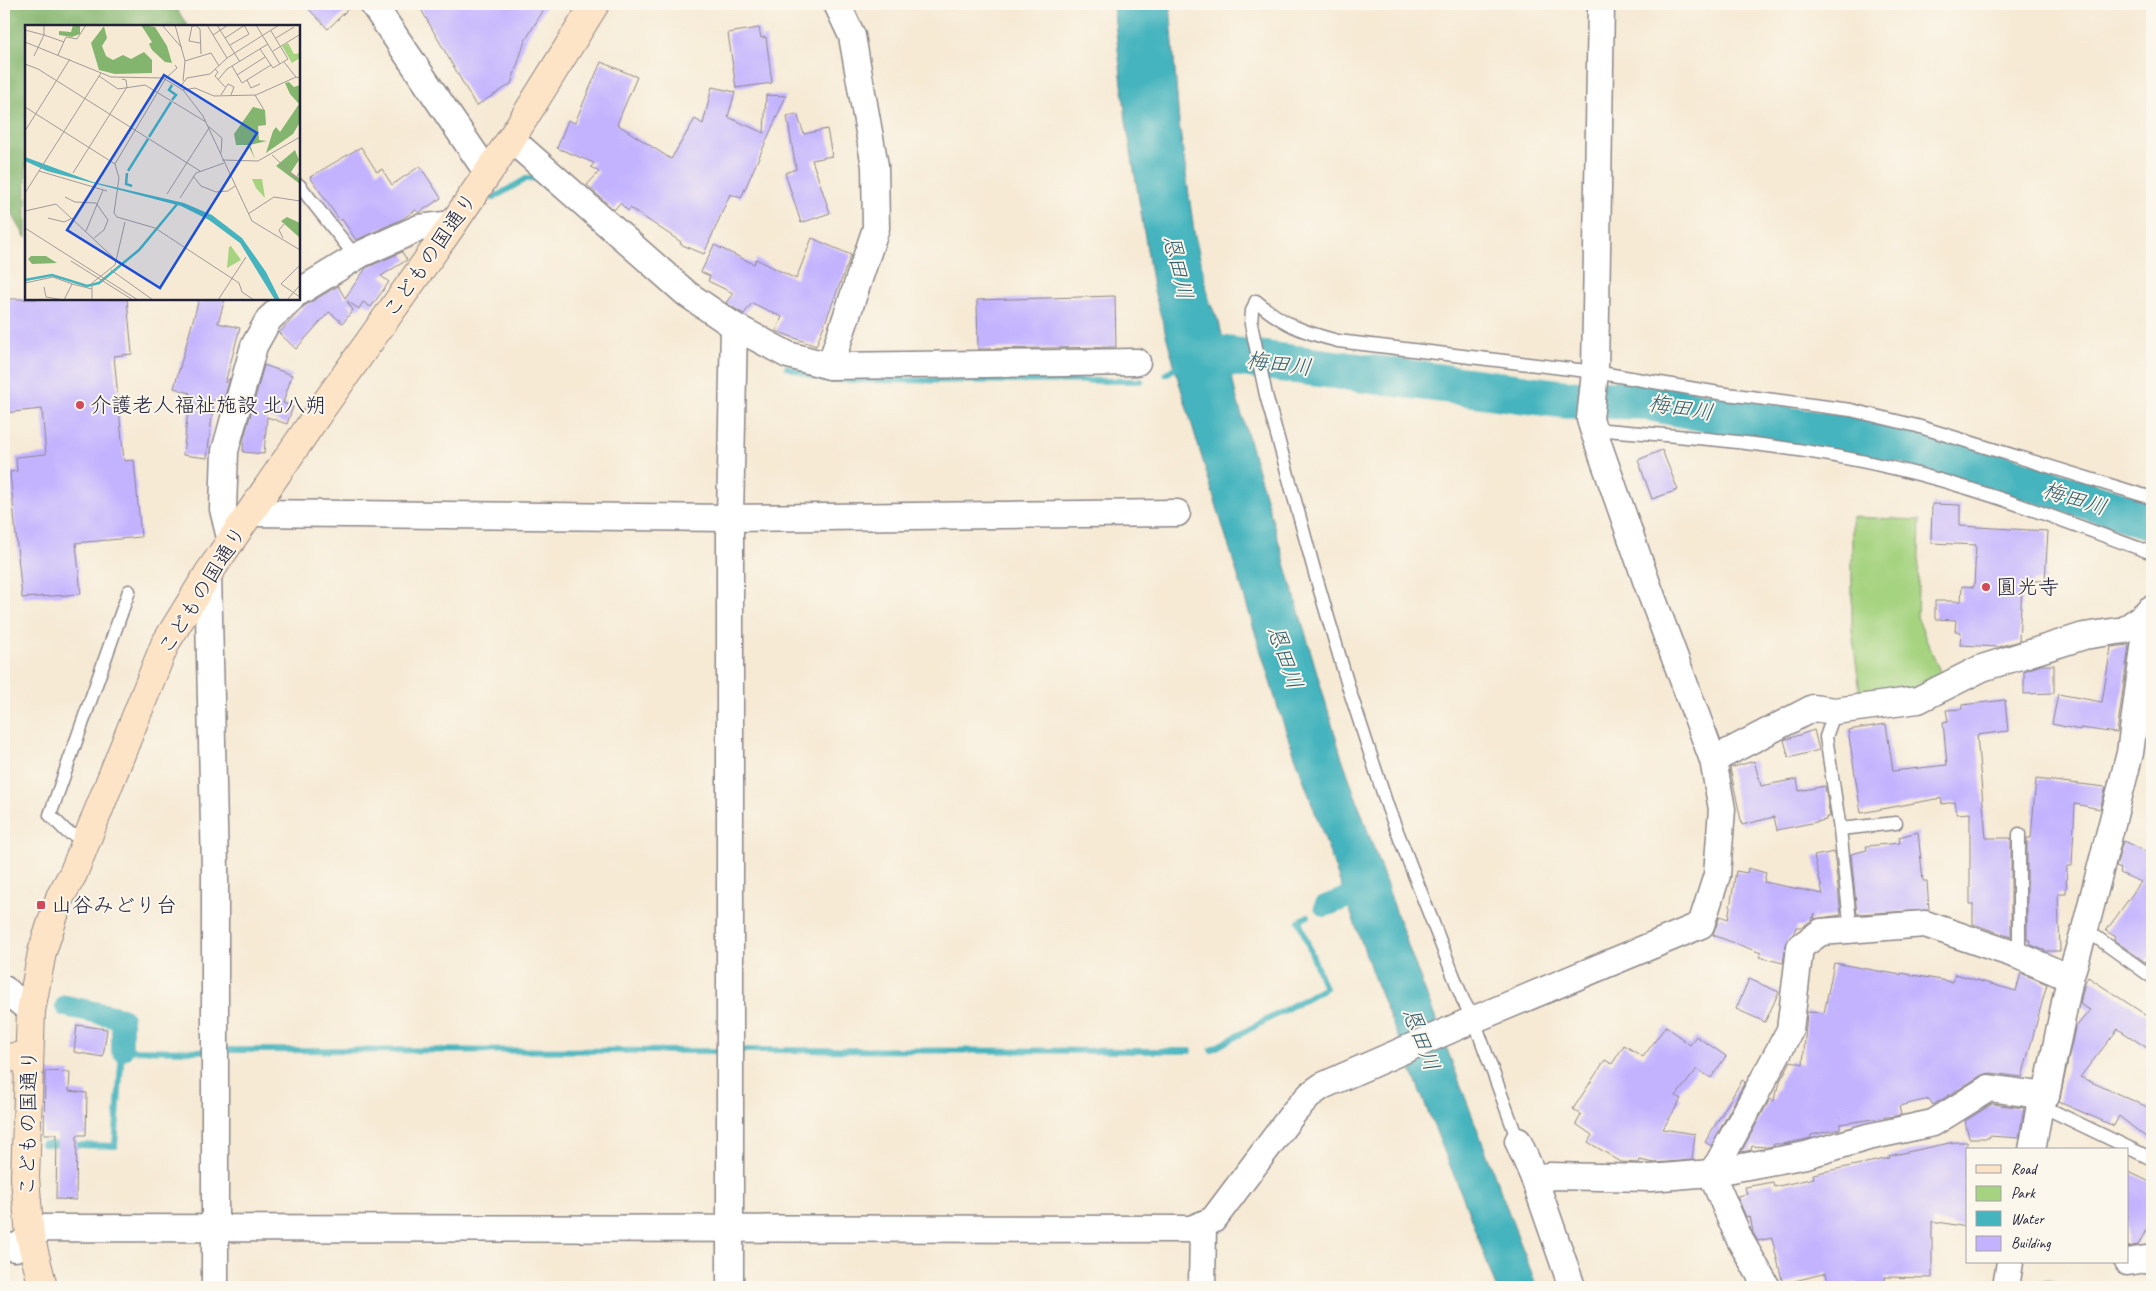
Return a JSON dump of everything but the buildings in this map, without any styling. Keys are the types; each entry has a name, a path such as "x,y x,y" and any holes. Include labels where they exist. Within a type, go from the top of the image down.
{"main road":[{"name":"こどもの国通り","path":"43,1287 30,1236 16,1056 31,1011 42,952 60,897 73,874 166,644 208,574 511,138 595,4"}],"street":[{"path":"373,4 487,172"},
{"path":"830,366 876,228 874,156 852,36 837,4"},
{"path":"4,1245 15,1248 44,1228 1191,1229 1203,1226 1213,1220 1295,1111 1311,1094 1339,1078 1377,1061 1701,925 1717,875 1722,809 1713,760 1648,586 1592,424 1601,4"},
{"path":"511,138 687,294 734,326 788,355 830,366 1136,362"},
{"path":"300,291 356,257 419,228 453,224"},
{"path":"230,542 224,509 225,451 254,346 269,319 290,300"},
{"path":"730,1287 730,518 734,326"},
{"path":"250,513 730,518 1177,513"},
{"path":"208,574 215,868 215,1287"},
{"path":"1713,760 1813,708 1835,711 1918,700 1982,668 2084,636 2125,630 2151,610"},
{"path":"2032,1148 2070,978 2130,754 2151,610"},
{"path":"1711,1173 1719,1162 1790,1030 1800,947 1821,932 1925,924 2019,956 2070,978"},
{"path":"4,989 31,1011"},
{"path":"1534,1178 1549,1176 1650,1178 1711,1173 1806,1155 1868,1137 1933,1123 1989,1088 2043,1100"},
{"path":"1518,1141 1534,1178 1572,1287"},
{"path":"1711,1173 1740,1240 1767,1287"},
{"path":"1202,1287 1203,1226"},
{"path":"2128,1262 2152,1258"},
{"path":"2006,1287 2010,1264"}],"lane":[{"path":"300,186 356,257"},
{"path":"1518,1141 1409,863 1377,773 1316,577 1281,449 1251,324 1252,311 1256,301 1284,323 1309,333 1338,341 1594,377 1851,410 1926,428 2152,498"},
{"path":"1592,424 1856,459 1961,486 2152,553"},
{"path":"87,840 67,832 50,815 129,591"},
{"path":"1835,711 1826,738 1840,829 1851,930"},
{"path":"1840,829 1896,823"},
{"path":"2019,834 2019,956"},
{"path":"2084,929 2152,977"},
{"path":"2043,1100 2152,1159"}],"green space":[{"path":"4,4 184,4 177,10 187,25 25,25 25,236 8,207 4,207"},
{"path":"1852,517 1920,520 1917,617 1942,676 1919,688 1861,701 1852,630"},
{"path":"2048,1280 2067,1287 2018,1287"}],"water":[{"name":"恩田川","path":"1113,4 1170,4 1179,123 1194,231 1210,303 1219,322 1237,399 1341,755 1411,954 1537,1287 1496,1287 1466,1205 1376,983 1279,711 1178,379 1153,287 1126,120"}],"waterway":[{"path":"493,198 526,179 535,178 552,192"},
{"name":"梅田川","path":"1199,352 1563,399 1642,400 1714,414 1903,444 1993,470 2152,521"},
{"path":"1166,374 1181,364"},
{"path":"787,367 824,380 1141,381"},
{"path":"1325,906 1365,891"},
{"path":"1211,1050 1325,988 1299,921 1308,916"},
{"path":"66,1006 122,1018 122,1050"},
{"path":"43,1144 115,1146 122,1050 205,1051"},
{"path":"224,1050 723,1051"},
{"path":"737,1050 1190,1051"}],"place":[{"name":"介護老人福祉施設 北八朔","path":"80,405"},
{"name":"圓光寺","path":"1986,587"},
{"name":"山谷みどり台","path":"41,905"}]}
